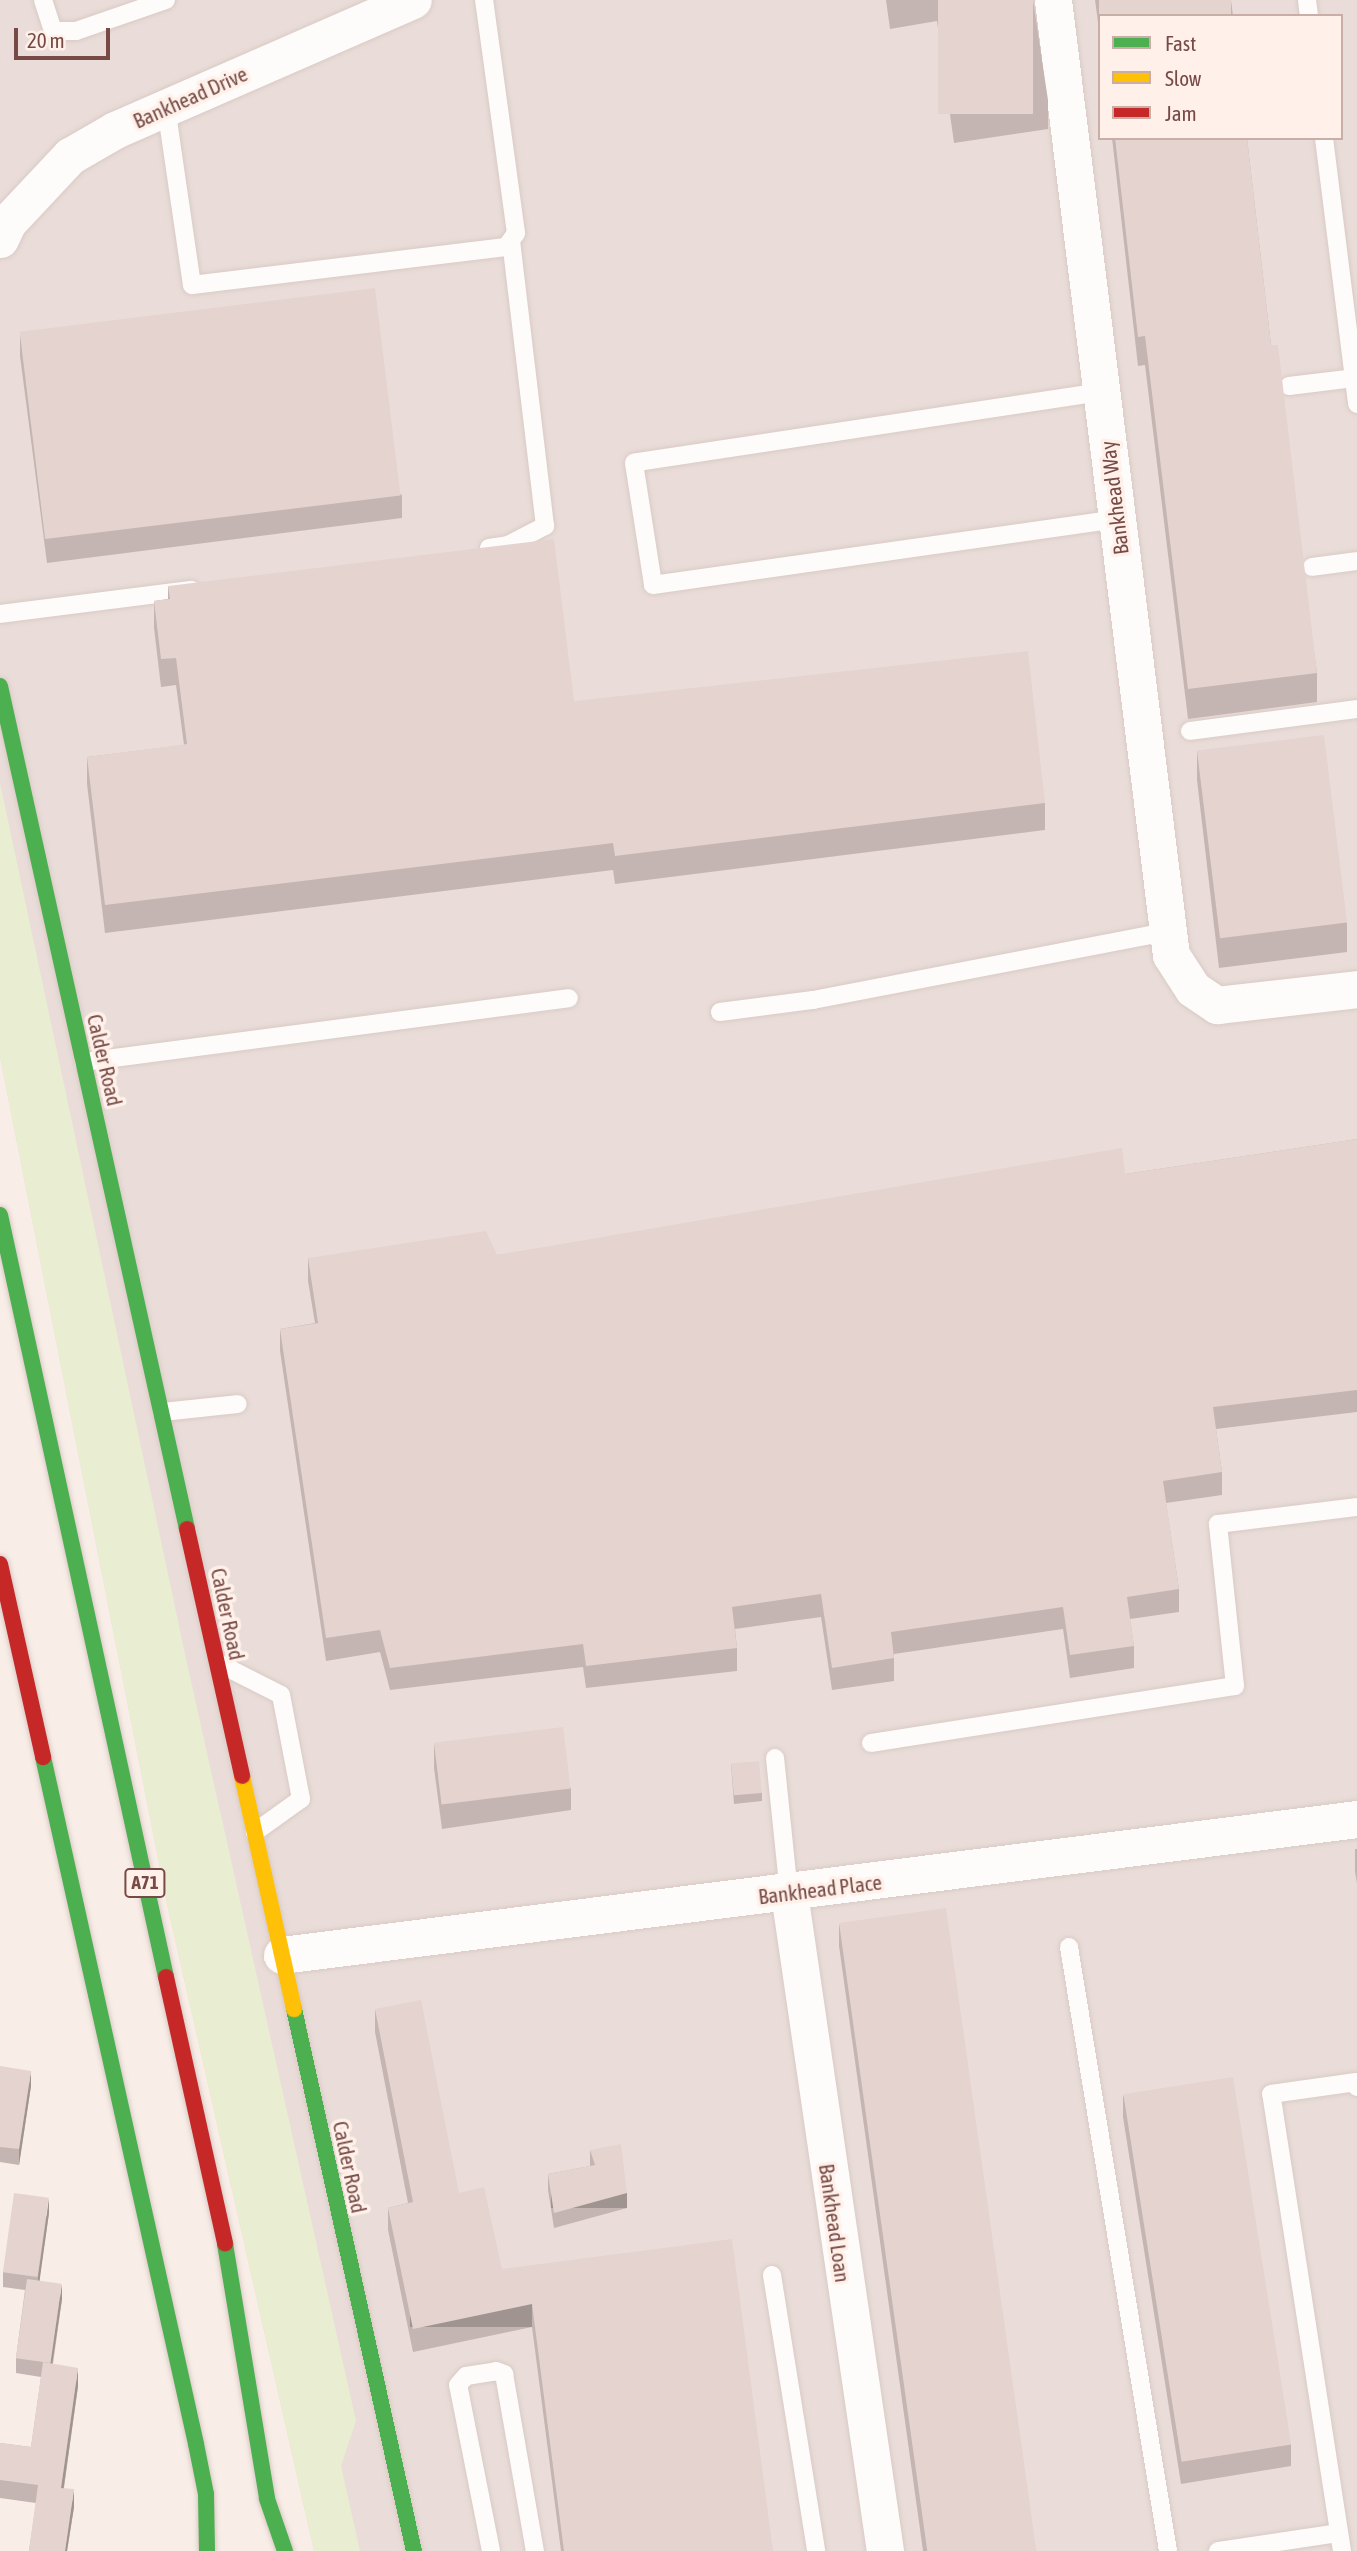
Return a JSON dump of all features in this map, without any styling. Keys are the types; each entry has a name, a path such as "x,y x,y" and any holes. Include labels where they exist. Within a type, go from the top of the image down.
{"main road":[{"name":"Calder Road","path":"0,686 414,2551"},
{"name":"A71","path":"0,1215 230,2269 267,2499 285,2551"},
{"path":"0,1564 196,2444 206,2494 207,2551"}],"street":[{"name":"Bankhead Drive","path":"0,239 8,222 70,156 166,107 413,0"},
{"name":"Bankhead Way","path":"1053,0 1171,955 1194,989 1217,1005 1357,989"},
{"name":"Bankhead Place","path":"282,1955 789,1894 1357,1819"},
{"name":"Bankhead Loan","path":"789,1894 885,2551"}],"lane":[{"path":"43,0 53,31 76,32 166,0"},
{"path":"166,107 192,285 506,247 516,233 484,0"},
{"path":"1324,140 1357,404"},
{"path":"467,551 508,545 545,526 511,240"},
{"path":"1289,386 1354,378"},
{"path":"1101,392 634,463 653,585 1116,519"},
{"path":"1312,567 1357,561"},
{"path":"0,614 206,588"},
{"path":"1190,731 1357,709"},
{"path":"720,1012 813,1000 1167,932"},
{"path":"84,1062 569,998"},
{"path":"162,1412 238,1404"},
{"path":"871,1743 1235,1686 1218,1524 1357,1507"},
{"path":"217,1662 281,1695 301,1798 255,1832"},
{"path":"775,1758 789,1894"},
{"path":"1069,1947 1168,2551"},
{"path":"1342,2551 1271,2094 1356,2082 1357,2087"},
{"path":"772,2275 816,2551"},
{"path":"491,2551 458,2385 466,2376 496,2371 504,2374 535,2551"},
{"path":"1218,2551 1339,2533"}],"shaded area":[{"path":"0,0 1357,0 1357,2551 314,2551 167,1904 0,1057"}],"green space":[{"path":"0,783 185,1654 356,2421 341,2466 360,2551 314,2551 167,1904 0,1057"}],"building":[{"path":"938,0 1033,0 1033,114 938,114"},
{"path":"1099,0 1231,0 1231,14 1099,14"},
{"path":"1115,140 1247,140 1271,345 1278,345 1317,673 1188,689 1145,336 1138,337"},
{"path":"375,288 400,495 45,539 20,332"},
{"path":"554,539 574,701 1028,651 1045,803 615,856 613,843 105,905 87,757 187,744 176,658 161,659 154,601 170,599 168,586"},
{"path":"1324,735 1347,923 1220,938 1197,751"},
{"path":"1357,1139 1357,1390 1213,1407 1222,1472 1163,1481 1179,1589 1127,1597 1134,1646 1070,1655 1063,1607 891,1632 894,1658 832,1668 821,1594 732,1607 737,1648 586,1666 583,1644 390,1668 380,1630 326,1638 280,1329 318,1323 308,1258 486,1231 497,1255 1122,1148 1125,1174"},
{"path":"563,1727 571,1789 442,1804 434,1743"},
{"path":"759,1761 762,1793 734,1795 731,1763"},
{"path":"946,1908 1036,2551 927,2551 839,1923"},
{"path":"421,2000 459,2193 484,2187 502,2269 732,2239 773,2551 564,2551 532,2304 413,2329 388,2208 413,2202 375,2009"},
{"path":"0,2066 31,2071 19,2149 0,2147"},
{"path":"1233,2077 1291,2444 1182,2462 1123,2094"},
{"path":"621,2144 627,2193 554,2213 548,2174 595,2165 590,2150"},
{"path":"14,2193 49,2198 38,2277 3,2272"},
{"path":"27,2279 62,2284 51,2363 16,2358"},
{"path":"43,2362 78,2368 61,2488 74,2489 65,2551 29,2551 38,2485 0,2480 0,2443 31,2447"}],"traffic: fast":[{"path":"0,686 187,1529"},
{"path":"0,1215 166,1977"},
{"path":"43,1757 196,2444 206,2494 207,2551"},
{"path":"294,2009 414,2551"},
{"path":"225,2244 267,2499 285,2551"}],"traffic: slow":[{"path":"242,1776 294,2009"}],"traffic: jam":[{"path":"187,1529 242,1776"},
{"path":"0,1564 43,1757"},
{"path":"166,1977 225,2244"}]}
